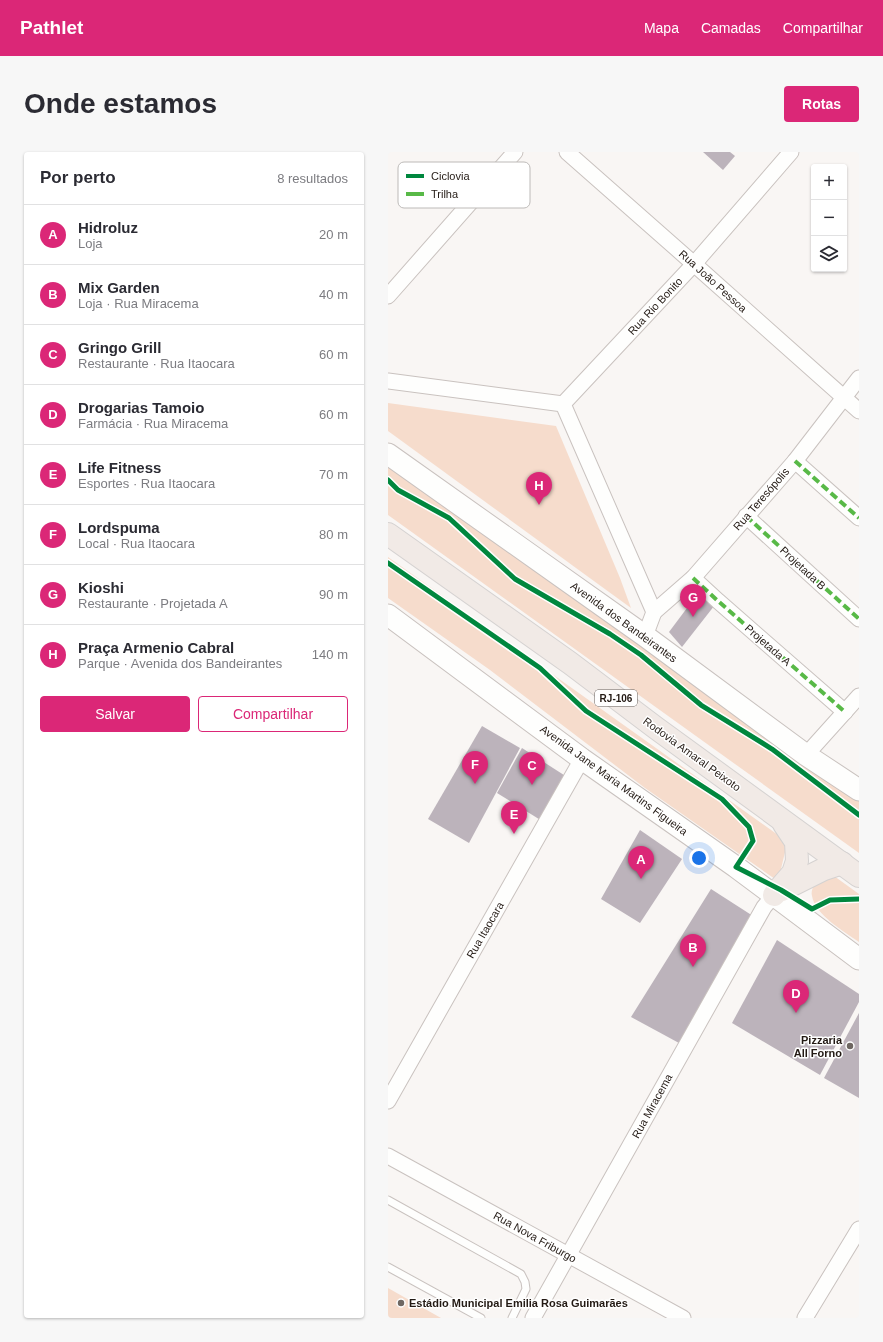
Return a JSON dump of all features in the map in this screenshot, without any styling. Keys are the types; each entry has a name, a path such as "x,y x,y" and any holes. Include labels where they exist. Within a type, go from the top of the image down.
{"highway":[{"name":"Rodovia Amaral Peixoto","path":"388,534 570,663 656,728 850,869"},
{"path":"774,895 793,873 797,861 796,842 778,816"},
{"path":"774,895 824,869 850,869"}],"main road":[{"name":"Avenida dos Bandeirantes","path":"388,454 645,636 806,755 859,790"},
{"name":"Avenida Jane Maria Martins Figueira","path":"388,615 582,759 736,867 859,960"}],"street":[{"path":"506,162 515,152"},
{"name":"Rua João Pessoa","path":"567,152 859,411"},
{"name":"Rua Rio Bonito","path":"563,404 694,264 792,152"},
{"path":"388,296 466,208"},
{"name":"Rua Teresópolis","path":"654,612 693,578 795,461 859,378"},
{"path":"388,381 563,404 654,612 645,636"},
{"path":"795,461 859,518"},
{"name":"Projetada B","path":"746,516 859,620"},
{"name":"Projetada A","path":"693,578 844,712"},
{"path":"806,755 859,696"},
{"name":"Rua Itaocara","path":"388,1101 582,759"},
{"name":"Rua Miracema","path":"533,1318 764,907 774,895"},
{"name":"Rua Nova Friburgo","path":"388,1156 683,1318"},
{"path":"805,1318 859,1229"}],"lane":[{"path":"388,1200 521,1274 525,1282 526,1289 512,1318"},
{"path":"388,1267 481,1318"}],"shaded area":[{"path":"388,403 556,426 620,578 631,608 388,431"},
{"path":"388,466 859,800 859,853 388,515"},
{"path":"388,557 778,835 786,848 780,873 775,879 645,788 490,670 388,598"},
{"path":"834,876 859,894 859,942 824,916 814,903 812,894 813,887"},
{"name":"Estádio Municipal Emilia Rosa Guimarães","path":"388,1288 441,1318 388,1318"}],"building":[{"path":"703,152 730,152 735,156 723,170"},
{"path":"699,592 718,601 682,647 669,632"},
{"path":"482,726 520,748 469,843 428,819"},
{"path":"522,748 567,777 542,821 497,793"},
{"path":"640,830 682,859 640,923 601,899"},
{"path":"711,889 753,916 679,1043 631,1017"},
{"path":"777,940 859,994 859,1002 820,1075 732,1023"},
{"name":"Pizzaria All Forno","path":"859,1013 859,1098 824,1078"}],"marked path":[{"path":"795,461 859,518"},
{"path":"746,516 859,619"},
{"path":"693,578 845,712"}],"cycle path":[{"path":"388,480 398,490 449,518 515,579 610,634 641,655 701,705 772,749 859,815"},
{"path":"388,563 540,668 586,711 722,799 749,827 753,841 736,867 781,890 812,909 830,900 859,899"}],"place":[{"name":"Praça Armenio Cabral","path":"539,505"},
{"name":"Kioshi","path":"693,617"},
{"name":"Lordspuma","path":"475,784"},
{"name":"Gringo Grill","path":"532,785"},
{"name":"Life Fitness","path":"514,834"},
{"name":"Hidroluz","path":"641,879"},
{"name":"Mix Garden","path":"693,967"},
{"name":"Drogarias Tamoio","path":"796,1013"},
{"name":"Pizzaria All Forno","path":"850,1046"},
{"name":"Estádio Municipal Emilia Rosa Guimarães","path":"401,1303"}]}
